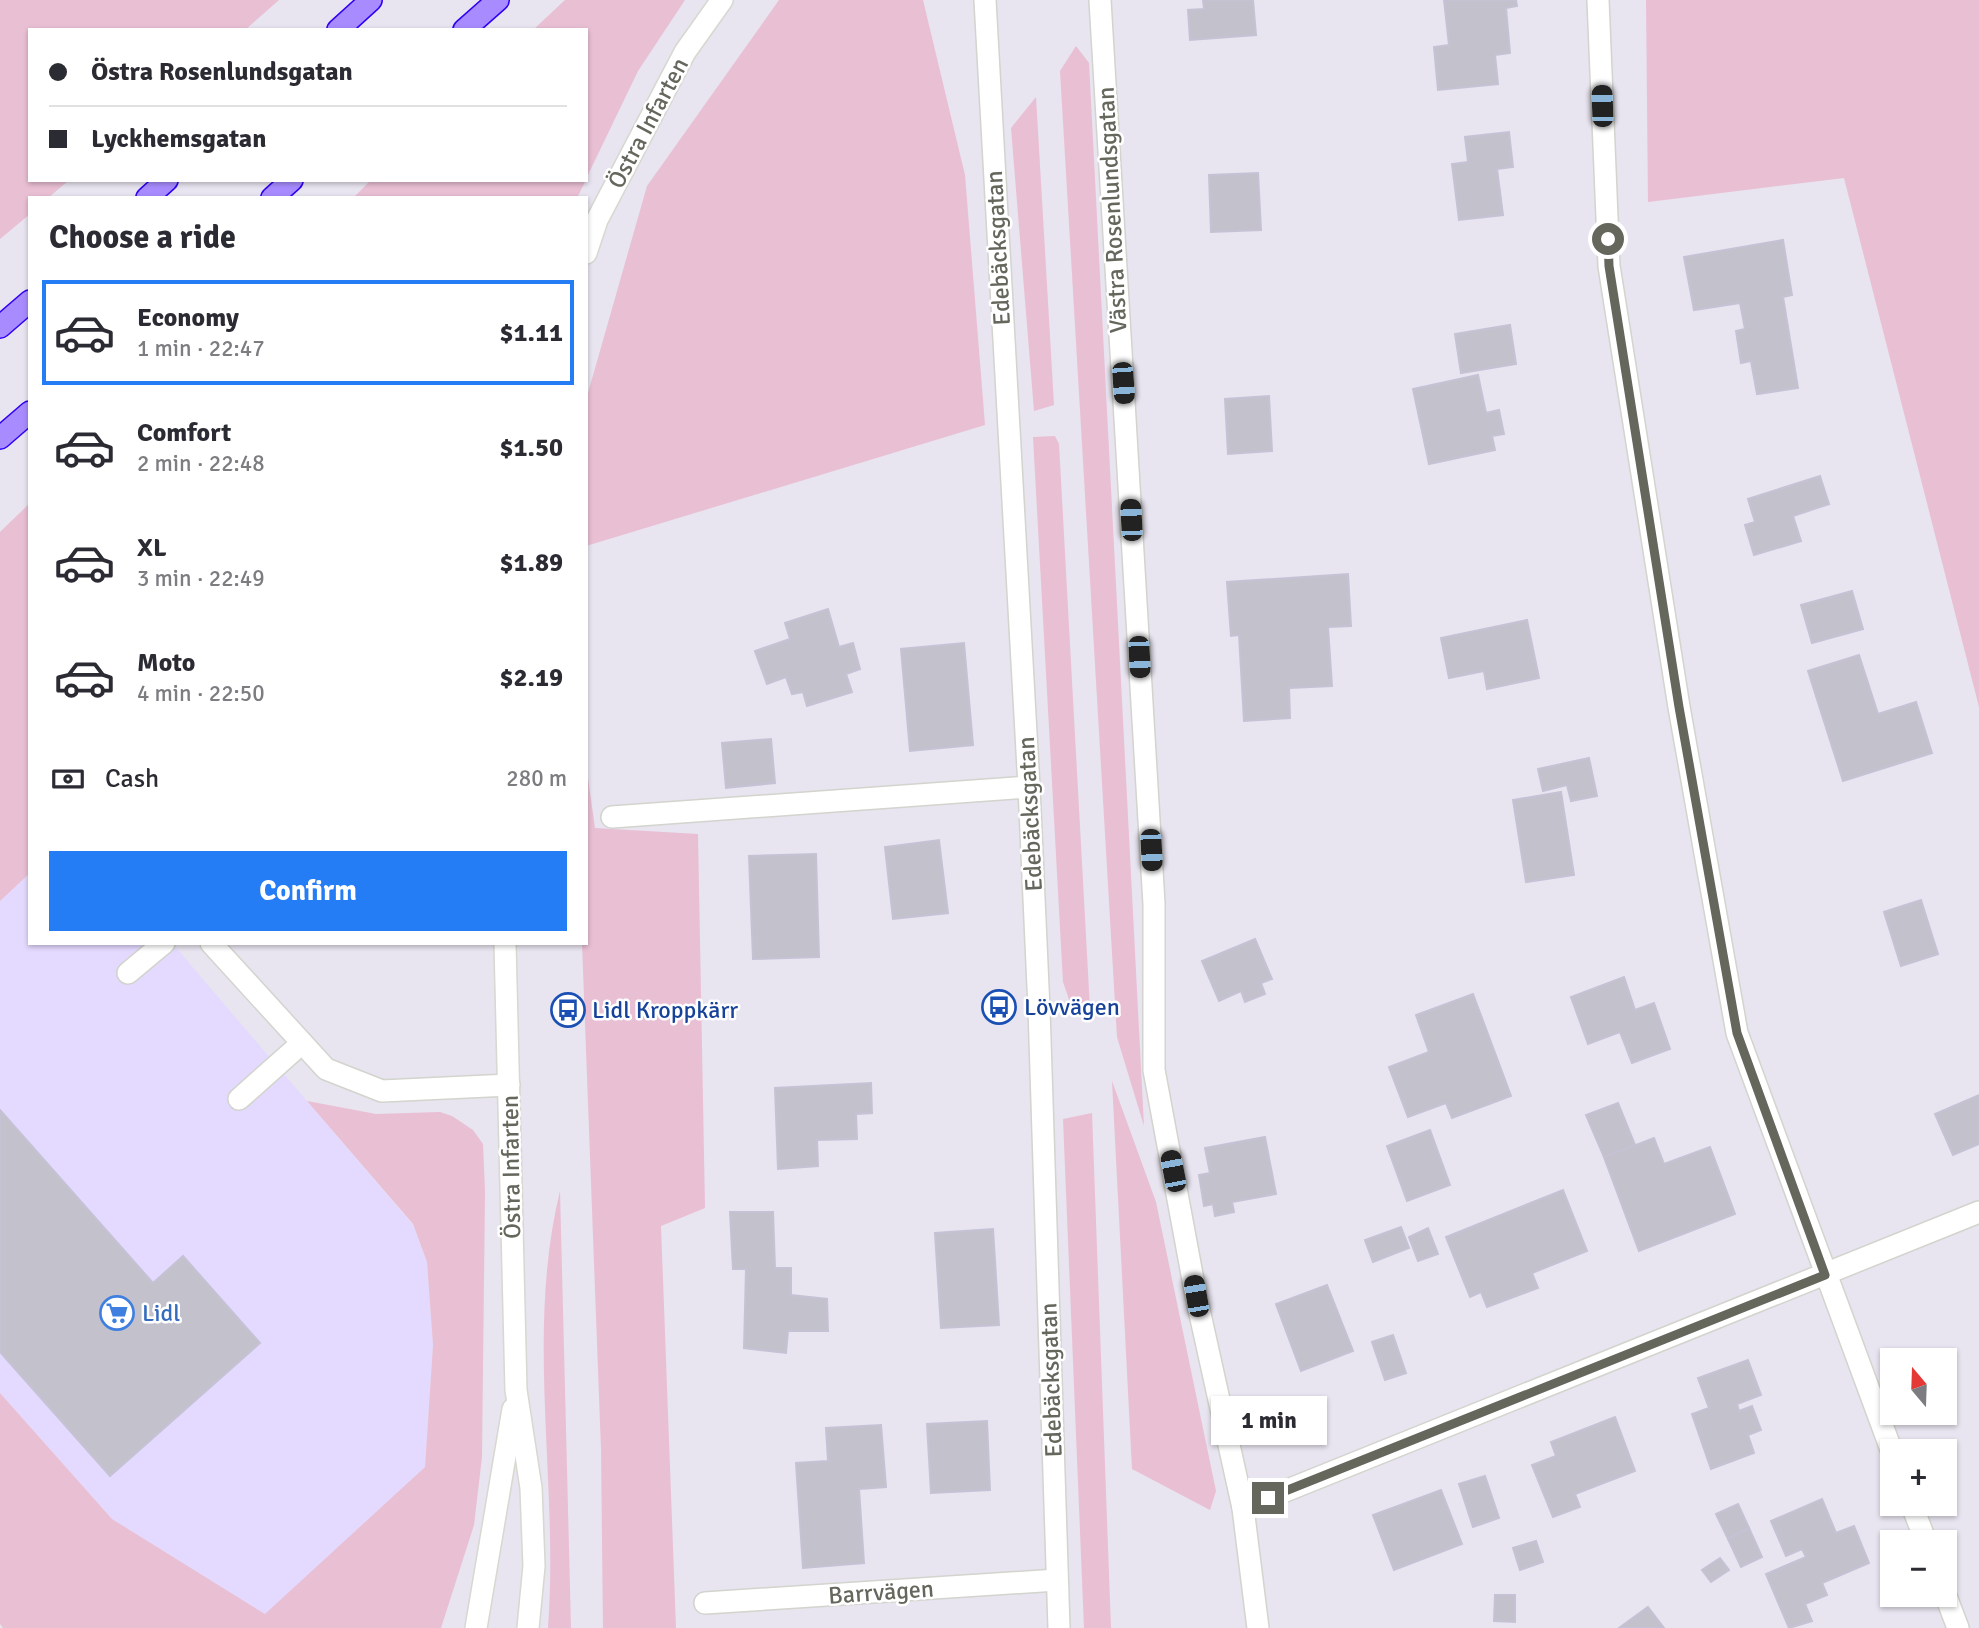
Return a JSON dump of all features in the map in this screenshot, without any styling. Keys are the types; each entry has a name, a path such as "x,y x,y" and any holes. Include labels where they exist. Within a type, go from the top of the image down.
{"highway":[{"path":"340,28 372,0"},
{"path":"466,28 498,0"},
{"path":"149,196 165,182"},
{"path":"274,196 290,182"},
{"path":"0,327 28,303"},
{"path":"0,438 28,414"}],"street":[{"name":"Östra Infarten","path":"588,247 597,220 685,52 722,0"},
{"name":"Edebäcksgatan","path":"985,0 1029,787 1059,1628"},
{"name":"Västra Rosenlundsgatan","path":"1100,0 1154,904 1154,1070 1196,1296 1243,1508 1258,1628"},
{"path":"1598,0 1609,266 1681,720 1737,1033 1887,1439"},
{"path":"612,817 1029,787"},
{"path":"128,974 162,945"},
{"path":"213,945 326,1069 382,1091 509,1085"},
{"name":"Östra Infarten","path":"505,945 516,1390 531,1488 534,1566 528,1628"},
{"path":"239,1099 302,1043"},
{"path":"1243,1508 1979,1212"},
{"name":"Östra Infarten","path":"476,1628 516,1390"},
{"name":"Barrvägen","path":"705,1603 1057,1580"},
{"path":"1950,1607 1958,1628"}],"shaded area":[{"path":"0,0 279,0 247,28 28,28 28,182 67,182 50,196 28,196 28,216 0,239"},
{"path":"565,0 685,0 638,71 588,175 588,28 535,28"},
{"path":"779,0 923,0 965,175 985,425 588,545 588,393 647,186"},
{"path":"1646,0 1979,0 1979,707 1844,178 1648,202"},
{"path":"1076,46 1089,63 1144,1126 1117,1037 1060,71"},
{"path":"1036,97 1054,405 1034,411 1011,128"},
{"path":"369,182 585,182 578,196 355,196"},
{"path":"1055,436 1059,444 1090,1009 1074,1014 1063,982 1033,437"},
{"path":"28,505 28,875 0,901 0,532"},
{"path":"588,778 595,828 698,834 705,1208 661,1226 676,1628 603,1628 601,1449 582,945 588,945"},
{"path":"28,875 28,945 174,945 413,1225 427,1262 433,1345 425,1467 266,1615 112,1519 0,1393 0,901"},
{"path":"1112,1081 1156,1202 1216,1491 1210,1510 1132,1469"},
{"path":"307,1101 376,1114 440,1112 452,1116 473,1130 483,1144 485,1191 482,1457 474,1525 441,1628 3,1628 0,1624 0,1393 112,1519 265,1614 425,1467 433,1345 427,1262 413,1224"},
{"path":"1092,1113 1111,1628 1084,1628 1063,1119"},
{"path":"560,1191 571,1628 548,1628 550,1519 545,1409 545,1299 550,1245"}],"building":[{"path":"1203,0 1253,0 1256,35 1190,40 1188,10 1204,9"},
{"path":"1444,0 1516,0 1517,6 1506,8 1510,53 1495,55 1498,84 1438,90 1434,47 1449,45"},
{"path":"1509,132 1513,167 1497,169 1503,215 1459,220 1452,164 1468,162 1465,137"},
{"path":"1258,173 1261,230 1211,232 1209,175"},
{"path":"1783,240 1792,295 1783,297 1798,388 1757,394 1751,361 1741,363 1736,331 1745,329 1740,303 1694,310 1684,257"},
{"path":"1510,325 1516,364 1461,373 1455,334"},
{"path":"1478,375 1486,413 1499,410 1504,434 1492,436 1495,450 1429,464 1413,389"},
{"path":"1269,396 1272,451 1228,454 1225,399"},
{"path":"1820,476 1829,504 1793,516 1801,541 1754,555 1745,525 1755,522 1748,499"},
{"path":"1348,574 1351,626 1328,627 1332,686 1289,688 1290,718 1244,721 1239,635 1231,636 1227,582"},
{"path":"1852,591 1863,629 1812,643 1801,605"},
{"path":"828,609 839,647 853,643 860,669 846,674 852,692 807,706 803,692 792,694 786,677 767,684 755,651 790,639 785,623"},
{"path":"1527,620 1539,678 1487,689 1484,671 1449,678 1441,638"},
{"path":"964,643 973,745 910,751 901,649"},
{"path":"1859,655 1878,714 1916,702 1932,753 1843,781 1808,671"},
{"path":"771,739 775,783 726,788 722,743"},
{"path":"1589,758 1597,796 1571,801 1567,785 1543,791 1538,769"},
{"path":"1561,792 1574,875 1526,882 1513,800"},
{"path":"939,840 948,913 893,919 885,847"},
{"path":"816,854 819,957 753,959 749,856"},
{"path":"1921,900 1938,954 1901,966 1884,912"},
{"path":"1255,939 1272,979 1261,983 1265,994 1245,1002 1241,991 1219,1001 1202,961"},
{"path":"1624,977 1635,1010 1654,1003 1670,1049 1632,1063 1620,1032 1588,1044 1571,997"},
{"path":"1473,994 1511,1096 1452,1118 1446,1103 1408,1117 1389,1067 1429,1052 1416,1015"},
{"path":"871,1083 872,1113 856,1114 857,1139 817,1140 818,1166 778,1169 775,1088"},
{"path":"1979,1095 1979,1144 1953,1155 1935,1114"},
{"path":"1618,1103 1635,1145 1604,1157 1586,1115"},
{"name":"Lidl","path":"0,1110 153,1283 183,1256 260,1343 110,1476 0,1352"},
{"path":"1430,1130 1450,1185 1407,1201 1387,1146"},
{"path":"1265,1137 1276,1194 1232,1202 1234,1212 1215,1216 1213,1204 1204,1206 1199,1175 1210,1173 1205,1148"},
{"path":"1654,1138 1664,1164 1710,1147 1735,1214 1639,1251 1604,1157"},
{"path":"1563,1190 1587,1251 1532,1273 1538,1288 1487,1307 1481,1292 1470,1297 1446,1237"},
{"path":"730,1212 773,1212 775,1268 791,1268 791,1295 827,1299 828,1331 788,1331 786,1353 744,1348 746,1269 733,1269"},
{"path":"1401,1227 1409,1248 1373,1262 1365,1240"},
{"path":"1428,1228 1438,1254 1418,1261 1409,1237"},
{"path":"993,1229 999,1325 941,1328 935,1233"},
{"path":"1327,1285 1353,1351 1301,1371 1276,1304"},
{"path":"1393,1335 1406,1373 1385,1380 1372,1342"},
{"path":"1748,1360 1761,1395 1737,1404 1739,1411 1752,1406 1761,1430 1748,1435 1754,1453 1711,1469 1692,1414 1709,1408 1698,1378"},
{"path":"1615,1417 1635,1471 1575,1494 1580,1507 1553,1517 1532,1465 1556,1456 1551,1442"},
{"path":"987,1421 990,1490 931,1493 927,1424"},
{"path":"881,1425 886,1487 859,1489 864,1563 803,1568 796,1463 828,1461 826,1428"},
{"path":"1485,1476 1499,1518 1473,1527 1459,1484"},
{"path":"1441,1490 1462,1544 1394,1570 1373,1515"},
{"path":"1822,1499 1836,1533 1854,1526 1869,1563 1822,1583 1827,1595 1805,1604 1812,1621 1789,1628 1766,1574 1806,1557 1802,1549 1786,1556 1771,1521"},
{"path":"1738,1504 1749,1528 1728,1539 1716,1514"},
{"path":"1749,1528 1762,1557 1741,1567 1728,1539"},
{"path":"1536,1541 1543,1562 1520,1570 1513,1548"},
{"path":"1720,1558 1729,1570 1711,1582 1702,1570"},
{"path":"1495,1595 1515,1595 1515,1622 1494,1621"},
{"path":"1648,1607 1664,1628 1619,1628"}],"place":[{"name":"Lövvägen","path":"999,1007"},
{"name":"Lidl Kroppkärr","path":"568,1010"},
{"name":"Lidl","path":"117,1313"}],"route":[{"path":"1268,1498 1825,1275 1737,1033 1679,707 1609,266 1608,239"}]}
